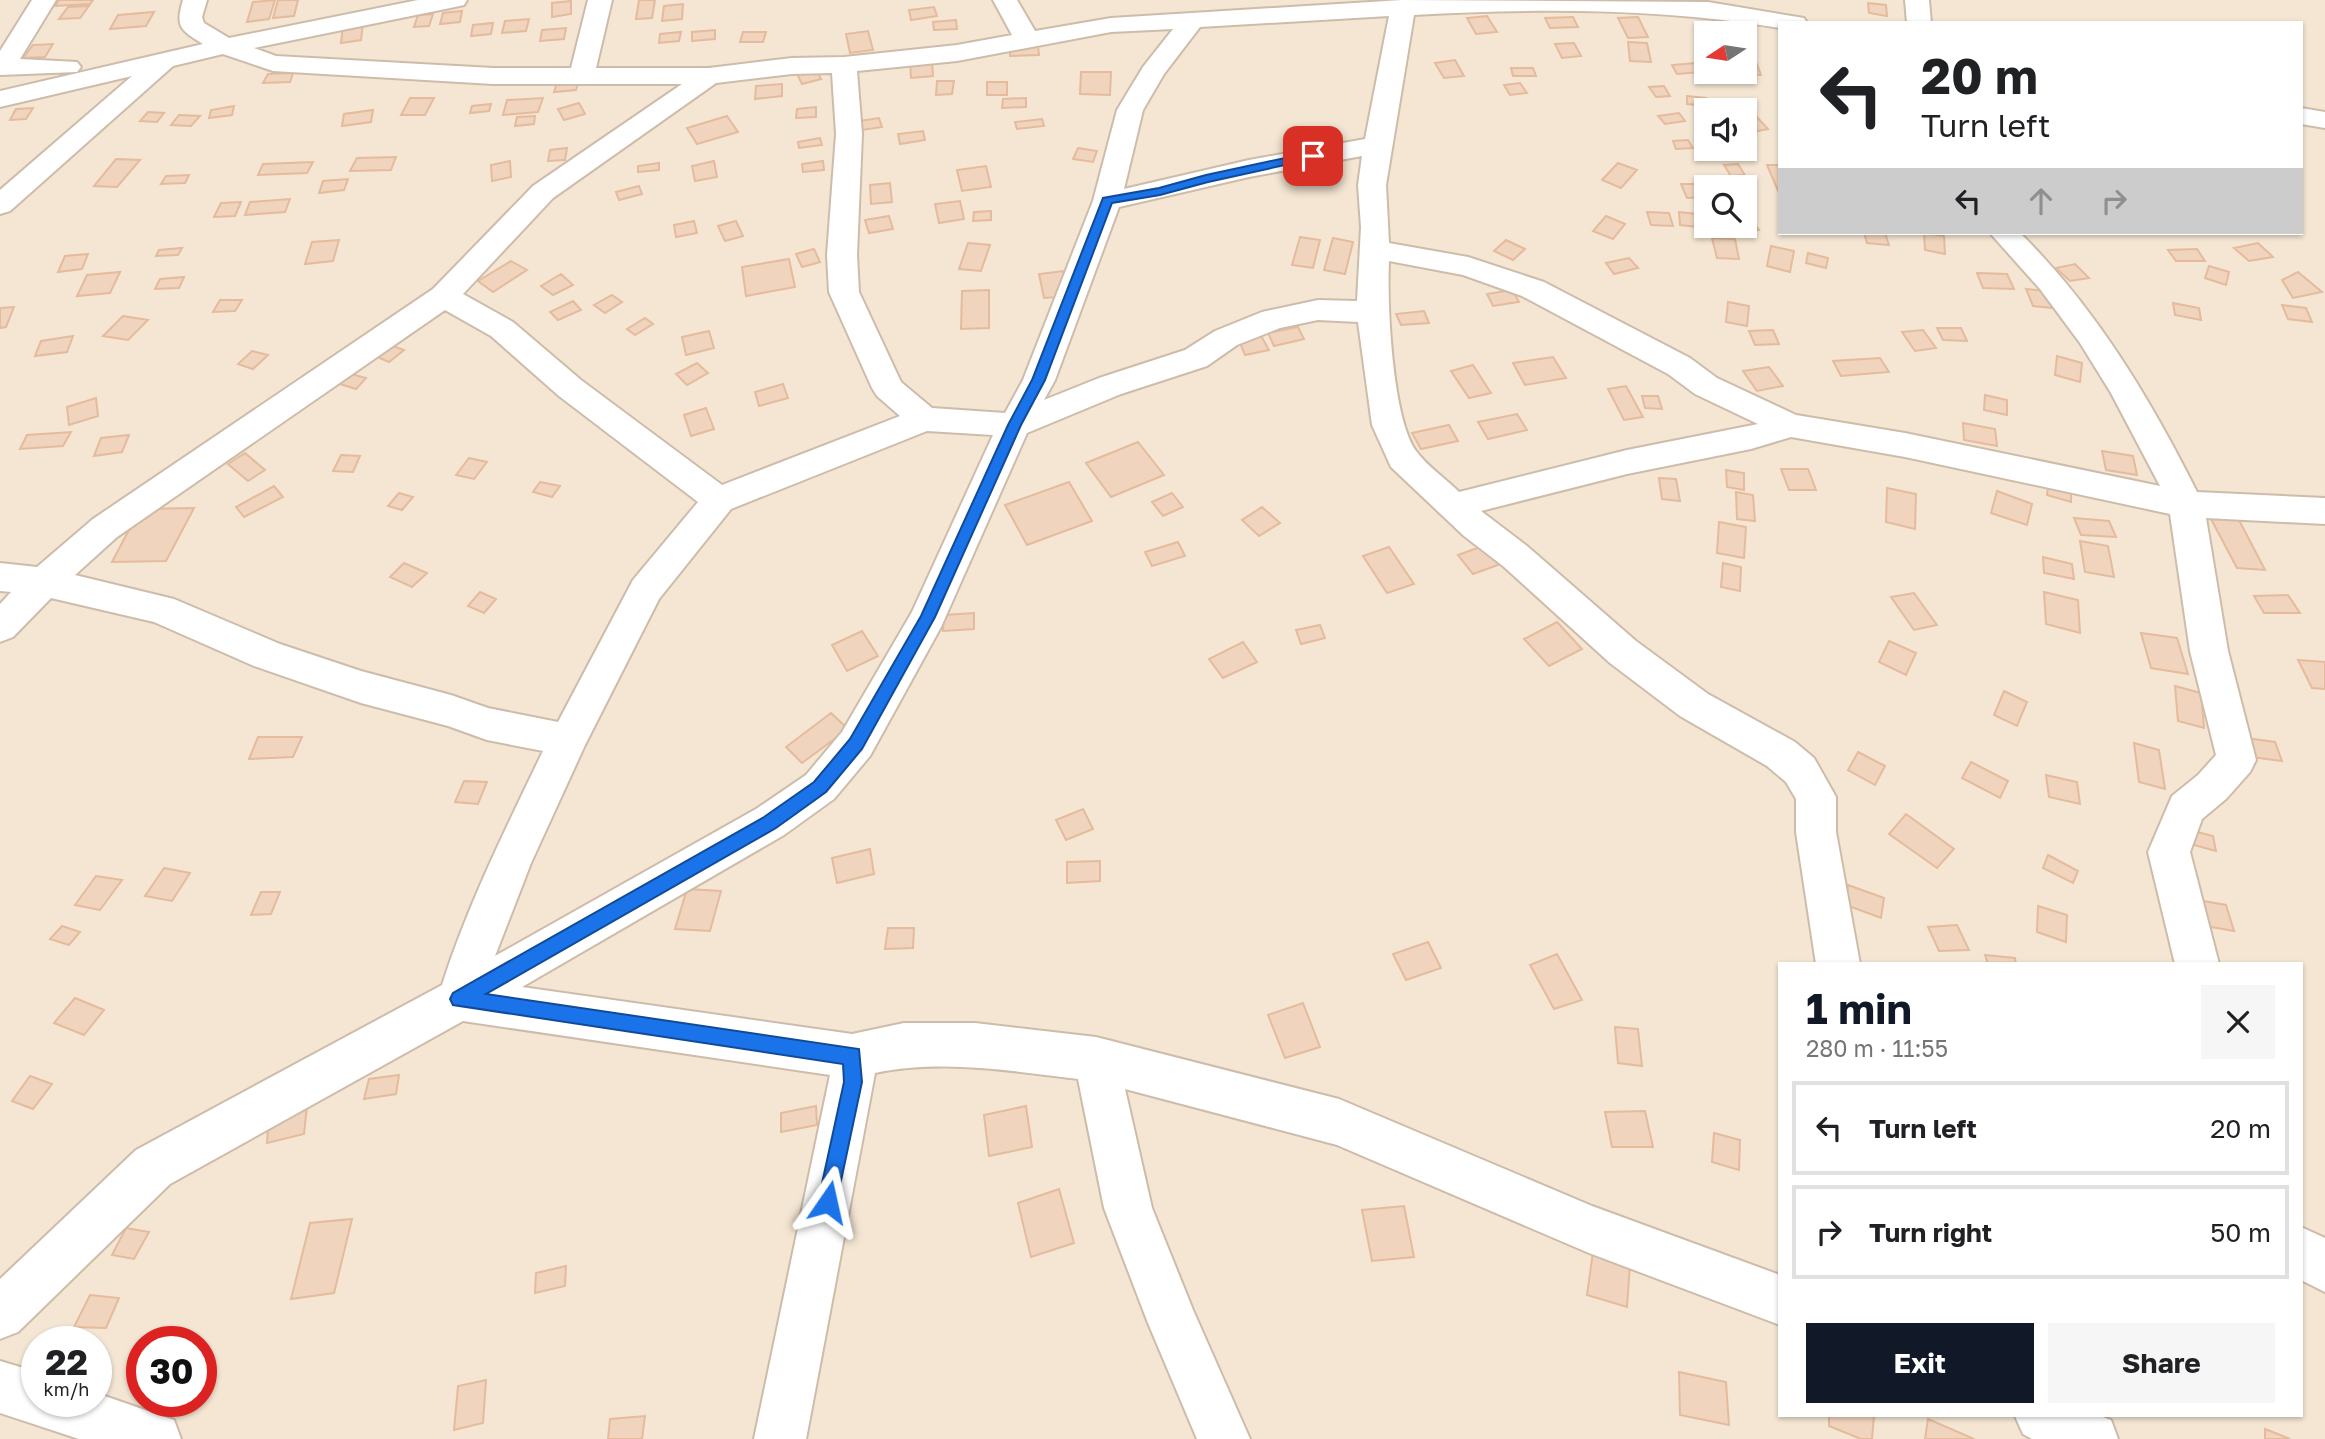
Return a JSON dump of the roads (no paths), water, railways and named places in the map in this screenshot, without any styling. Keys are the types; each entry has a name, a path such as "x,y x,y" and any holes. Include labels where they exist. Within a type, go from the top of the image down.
{"street":[{"path":"0,67 15,49 44,0"},
{"path":"195,0 190,17 193,27 225,46 273,63 493,76 709,76 792,66 844,65 957,53 1111,25 1402,7 1543,1 1708,5 1785,21"},
{"path":"0,99 412,4 455,0"},
{"path":"582,75 600,0"},
{"path":"1005,0 1027,39"},
{"path":"1256,17 1274,0"},
{"path":"1917,0 1919,21"},
{"path":"1402,7 1372,185 1372,312 1388,425 1403,458 1453,506 1534,572 1623,652 1694,705 1782,754 1800,770 1816,797 1816,832 1838,962"},
{"path":"0,1314 153,1167 460,999 770,822 820,787 856,744 928,617 1014,425 1039,380 1107,201 1130,110 1140,90 1192,21"},
{"path":"0,205 166,60"},
{"path":"844,65 849,134 842,255 844,292 888,388 924,419"},
{"path":"0,67 131,68"},
{"path":"0,627 44,582 105,528 444,296 543,192 634,131 709,76"},
{"path":"2303,116 2325,120"},
{"path":"1107,201 1160,192 1206,179 1313,156 1377,145"},
{"path":"2006,235 2073,309 2131,401 2185,504 2201,585 2209,652 2230,723 2236,760 2212,787 2186,808 2169,852 2196,962"},
{"path":"1374,249 1468,267 1533,289 1679,366 1706,386 1789,425 1905,445 2185,504 2325,510"},
{"path":"444,296 502,329 570,388 719,500"},
{"path":"460,999 478,940 504,876 568,740 646,590 719,500 786,471 924,419 1014,425 1110,386 1196,358 1226,338 1273,319 1318,310 1372,312"},
{"path":"1453,506 1539,482 1770,433 1789,425"},
{"path":"0,577 44,582 161,609 267,655 360,687 451,711 487,724 568,740"},
{"path":"460,999 852,1056 904,1045 975,1045 1096,1059 1339,1122 1589,1229 1778,1299"},
{"path":"780,1439 853,1082 852,1056"},
{"path":"1096,1059 1128,1208 1172,1323 1224,1439"},
{"path":"2303,1252 2325,1268"},
{"path":"0,1387 21,1393"},
{"path":"91,1417 155,1439"},
{"path":"2043,1417 2092,1439"}]}
